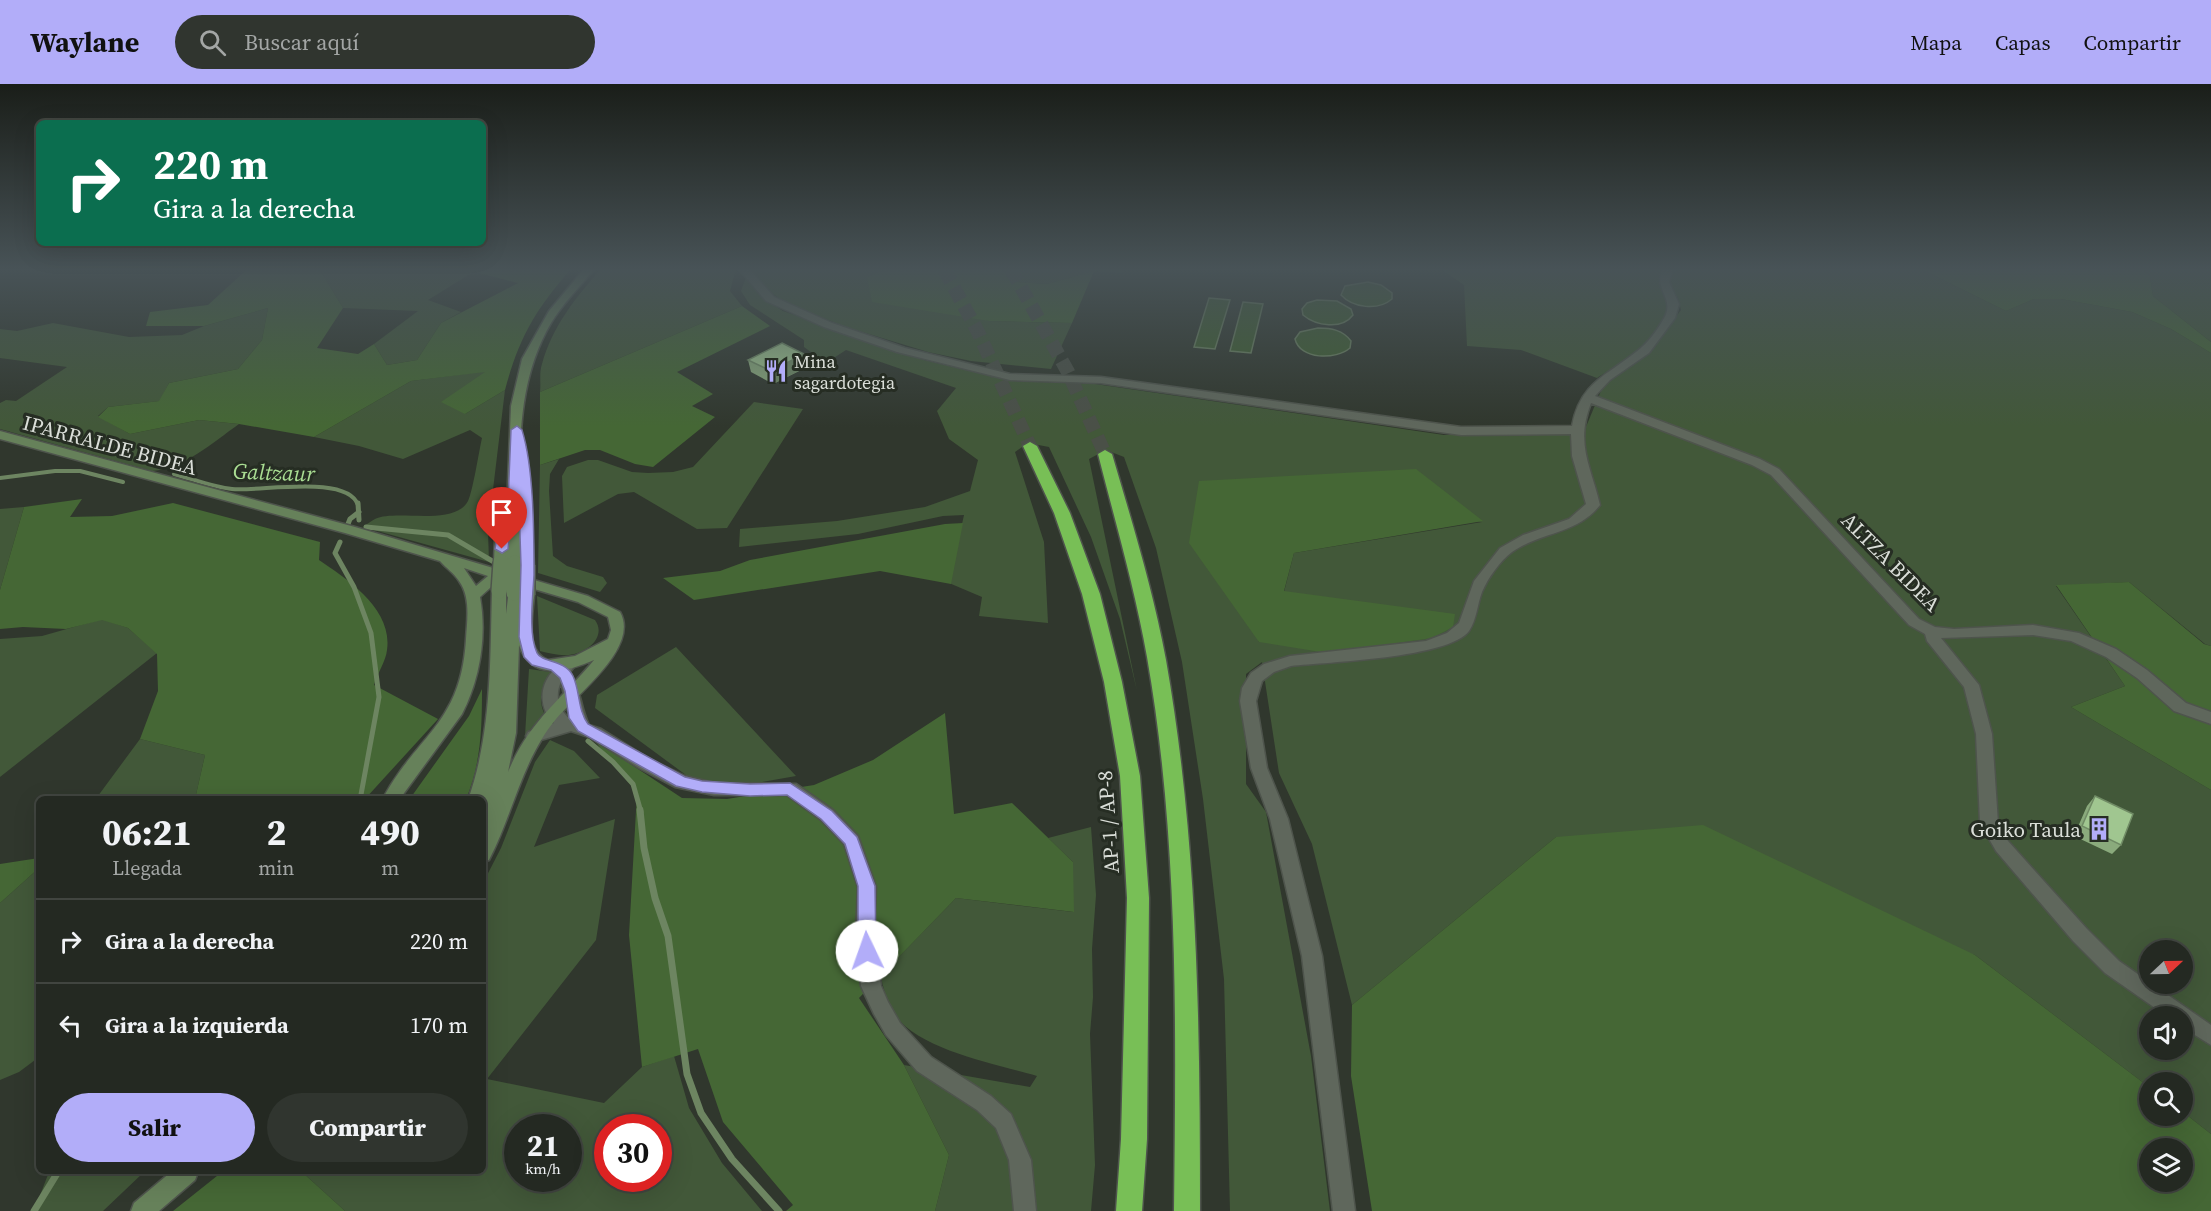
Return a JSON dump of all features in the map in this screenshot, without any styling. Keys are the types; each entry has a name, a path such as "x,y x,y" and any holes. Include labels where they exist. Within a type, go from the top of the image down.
{"highway":[{"name":"AP-1 / AP-8","path":"1030,446 1062,513 1091,594 1113,682 1130,776 1138,898 1134,1139 1129,1211"},
{"path":"1105,454 1137,569 1161,687 1180,847 1188,1048 1187,1211"}],"street":[{"path":"486,813 500,772 508,733 506,584 515,563 514,502 521,385 537,338 548,322"},
{"path":"820,322 901,350 1010,377 1101,380 1461,431 1577,430"},
{"path":"1344,1211 1312,956 1279,819 1259,768 1248,701 1250,688 1256,677 1269,668 1290,661 1427,646 1447,639 1462,630 1476,590 1504,552 1535,534 1565,527 1584,517 1593,505 1591,491 1578,458 1577,430 1588,397 1595,387 1642,353 1667,322"},
{"name":"ALTZA BIDEA","path":"1588,397 1756,462 1774,472 1914,622 1932,632 1954,634 2033,630 2074,637 2111,653 2142,674 2180,707 2211,718"},
{"path":"478,796 493,734 506,584 515,563 522,449 517,430"},
{"name":"IPARRALDE BIDEA","path":"0,435 441,556 506,584 583,599 606,609 617,620 617,634"},
{"path":"417,550 466,584 506,584"},
{"path":"393,796 452,719 461,703 472,666 474,625 466,584 441,556"},
{"path":"466,584 506,584"},
{"path":"466,584 474,625"},
{"path":"506,584 531,657 537,662 562,667 600,650 617,634"},
{"path":"1932,632 1932,637 1971,685 1984,734 1989,823 2002,846 2080,935 2112,967 2211,1036"},
{"path":"486,850 493,837 517,771 534,736 609,651 617,634"},
{"path":"562,667 572,691 578,726"},
{"path":"562,667 549,691 553,713 564,723 578,726 681,782 714,789 790,789 827,815 852,841 867,886 865,933 871,986 880,1008 893,1029 924,1064 984,1103 1004,1121 1020,1160 1025,1211"},
{"path":"534,736 543,732 578,726"},
{"path":"142,1211 185,1174"}],"shaded area":[{"path":"147,322 220,322 204,326 146,326"},
{"path":"220,322 265,322 262,340 238,369 169,383 160,401 108,407 98,416 130,434 199,420 239,424 187,460 152,471 0,429 0,403 6,400 16,401 67,367 0,358 0,329 17,331 53,323 129,337 182,335"},
{"path":"265,322 334,322 317,348 358,354 374,344 387,365 417,360 444,322 532,322 516,354 505,390 465,414 441,402 485,372 411,381 314,437 239,424 199,420 130,434 98,417 108,407 159,401 169,383 238,369 262,340"},
{"path":"404,322 444,322 417,360 387,365 374,344"},
{"path":"560,322 705,322 540,392 541,367"},
{"path":"705,322 764,322 770,326 677,372 713,394 692,406 715,417 653,467 635,464 600,450 585,450 540,465 540,392"},
{"path":"776,322 813,322 924,360 1012,381 1095,384 1444,435 1583,434 1603,386 1648,354 1672,322 2154,322 2211,353 2211,646 2205,644 2129,582 2056,586 2125,686 2071,707 2211,790 2211,1134 2193,1120 2193,1072 2139,1072 2139,1079 1975,955 1556,837 1352,1005 1312,844 1279,773 1262,662 1246,674 1246,784 1266,812 1311,1056 1330,1211 1230,1211 1224,979 1203,799 1182,662 1156,548 1124,457 1106,450 1089,459 1137,691 1120,619 1091,537 1049,447 1028,443 1015,452 1044,542 1048,623 979,616 982,597 949,583 964,515 943,516 858,534 739,547 740,529 837,521 925,507 970,491 978,460 949,439 937,411 956,388 846,350 826,363 804,347 804,340","holes":["1200,481 1482,522 1294,553 1284,592 1455,615 1259,642"]},
{"path":"832,322 1072,323 1051,369 971,361 928,352"},
{"path":"1014,322 1073,322 1072,323"},
{"path":"1202,322 1223,322 1215,349 1194,347"},
{"path":"1238,322 1259,322 1251,353 1230,351"},
{"path":"1314,322 1345,322 1329,325"},
{"path":"1466,322 1664,322 1645,344 1597,378 1521,350 1467,346"},
{"path":"2154,322 2185,322 2211,342 2211,353"},
{"path":"2185,322 2211,322 2211,342"},
{"path":"1318,328 1332,329 1344,334 1351,341 1350,348 1328,356 1319,356 1304,351 1295,339 1300,332"},
{"path":"487,371 465,414 505,390 488,531 489,562 363,527 385,516 438,515 461,509 470,496 482,438 470,430 403,459 359,446 314,437 411,381"},
{"path":"754,402 803,409 727,528 697,529 634,492 618,494 564,523 562,476 567,467 588,460 598,460 632,472 673,472 693,467"},
{"path":"559,459 550,474 553,556 567,566 603,577 607,583 600,592 538,573 540,465"},
{"path":"1416,469 1483,521 1294,553 1284,591 1455,614 1453,627 1432,638 1327,653 1259,642 1189,543 1199,481"},
{"path":"82,499 70,517 112,516 173,503 320,542 319,560 366,597 383,621 387,635 387,650 374,685 438,719 368,796 196,796 205,755 140,739 158,691 157,654 128,628 102,620 66,629 23,627 0,629 0,590 24,507"},
{"path":"24,507 0,590 0,509"},
{"path":"963,523 951,584 880,571 694,600 663,578 720,571 750,560 945,524"},
{"path":"2129,582 2204,644 2211,646 2211,790 2071,707 2125,686 2056,585"},
{"path":"537,596 595,620 599,632 597,638 588,648 576,654 558,655 540,651"},
{"path":"102,619 128,628 157,653 0,777 0,639 42,636"},
{"path":"676,647 796,776 762,782 726,784 690,778 595,708 597,695"},
{"path":"529,669 551,672 541,697 544,713 525,736"},
{"path":"482,689 478,759 467,796 412,796 469,716"},
{"path":"945,713 954,814 1012,803 1073,862 1074,912 956,898 859,998 904,1065 949,1155 935,1211 786,1211 793,1205 723,1122 698,1049 642,1067 629,935 637,793 594,740 682,798 727,799 814,785 873,760"},
{"path":"140,739 205,755 196,796 98,796"},
{"path":"550,740 574,751 600,778 559,785 534,847 615,819 596,940 487,1079 604,1103 642,1067 674,1056 689,1108 722,1163 762,1211 345,1211 304,1174 486,1174 486,877 501,848 535,762"},
{"path":"1703,825 1975,955 2139,1079 2139,1126 2193,1126 2193,1120 2211,1134 2211,1211 1372,1211 1351,1076 1352,1005 1556,837"},
{"path":"1091,827 1096,895 1090,1034 1095,1165 1091,1211 935,1211 949,1155 904,1065 1030,1087 1037,1076 957,1053 918,1035 903,1024 892,1011 880,976 956,898 1073,912 1073,862 1048,838"},
{"path":"36,858 36,871 0,903 0,864"},
{"path":"36,871 36,1059 19,1072 0,1080 0,903"},
{"path":"48,1174 142,1174 103,1211 34,1211"},
{"path":"219,1174 304,1174 345,1211 173,1211"}],"building":[{"path":"782,343 804,354 771,371 748,360"},
{"path":"2095,796 2133,814 2121,845 2082,826"}],"waterway":[{"name":"Galtzaur","path":"0,478 55,471 80,471 123,482"},
{"name":"Galtzaur","path":"174,474 232,489 321,487 338,490 351,496 358,505"},
{"name":"Galtzaur","path":"358,503 359,512"},
{"path":"348,524 350,519 359,512"},
{"path":"359,512 359,520"},
{"path":"366,527 448,535 494,562"},
{"path":"340,542 335,553 354,587 371,633 379,697 361,796"},
{"path":"588,741 613,762 633,784 641,812"},
{"path":"640,810 644,848 655,898 668,936 687,1074 701,1113 732,1159 779,1211"},
{"path":"34,1211 57,1174"}],"tunnel":[{"path":"972,322 1030,446"},
{"path":"1040,322 1068,372 1105,454"}],"place":[{"name":"Mina sagardotegia","path":"776,371"},
{"name":"Goiko Taula","path":"2099,829"}],"route":[{"path":"502,549 505,522 514,502 517,430 522,449 527,565 526,637 531,657 537,662 555,666 566,675 572,691 576,718 583,728 645,764 681,782 714,789 790,789 827,815 852,841 867,886 865,933 867,951"}]}
